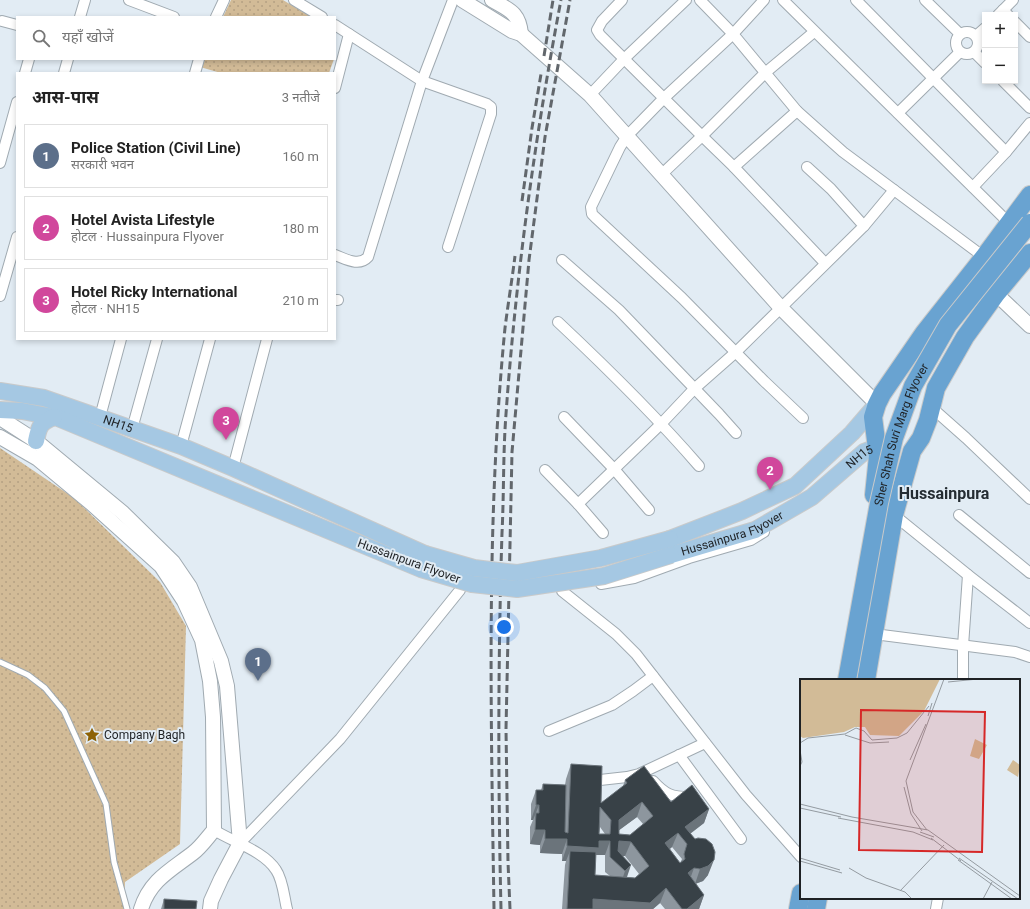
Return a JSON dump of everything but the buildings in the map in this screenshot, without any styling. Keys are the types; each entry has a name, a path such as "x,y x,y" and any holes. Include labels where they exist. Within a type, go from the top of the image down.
{"highway":[{"path":"840,679 874,495 880,444 873,417 877,404 882,394 924,333 984,257 1030,195"},
{"name":"Sher Shah Suri Marg Flyover","path":"847,679 882,488 894,438 913,386 948,325 1030,223"},
{"name":"Sher Shah Suri Marg Flyover","path":"856,679 887,506 903,441 922,389 956,333 1030,241"},
{"path":"866,679 894,515 912,451 921,438 928,420 936,388 965,337 996,294 1030,253"},
{"path":"899,370 914,365 924,367 933,374 936,388"},
{"path":"880,444 902,453 912,451"},
{"path":"798,909 800,898"},
{"path":"805,909 807,899"},
{"path":"816,909 818,899"},
{"path":"826,909 828,899"}],"main road":[{"path":"462,0 512,31 521,34 590,95 781,308 877,404"},
{"path":"492,0 514,13 520,23 521,34"},
{"path":"972,271 1030,326"},
{"name":"NH15","path":"0,391 44,398 181,446 238,470"},
{"name":"Hussainpura Flyover","path":"238,470 425,554 474,568 517,573 601,558 670,539 742,511 795,486 852,433 877,404"},
{"path":"0,410 22,411 54,417"},
{"path":"36,441 39,427 42,423 54,417"},
{"name":"Hussainpura Flyover","path":"54,417 421,569 472,584 518,589 604,576 755,530 812,497 836,476"},
{"path":"0,418 36,441 124,513 174,562 190,587 221,661 228,686 240,843 221,879 211,901 210,909"},
{"path":"0,437 38,459 92,503 161,566 184,601 202,640 210,681 213,717 214,830 194,852 160,877 150,890 141,909"},
{"name":"NH15","path":"836,476 864,452 880,444"}],"street":[{"path":"80,16 85,0"},
{"path":"129,0 171,16"},
{"path":"216,16 224,0"},
{"path":"294,0 320,16"},
{"path":"336,255 358,262 365,260 368,257 422,80 454,0"},
{"path":"622,0 602,21 597,30 600,35 734,167 825,263"},
{"path":"590,95 625,58 686,0"},
{"path":"700,0 733,34 797,111 843,152 984,257"},
{"path":"764,0 733,34 664,98 627,136 620,147 591,207 592,214 682,298 764,381 804,418"},
{"path":"784,0 814,32 1009,223"},
{"path":"856,0 1006,152"},
{"path":"925,0 960,34"},
{"path":"1004,12 1013,0"},
{"path":"2,21 16,25"},
{"path":"1018,25 1030,37"},
{"path":"336,26 422,80 487,104 492,108 448,247"},
{"path":"976,36 982,31"},
{"path":"662,174 765,73 814,32"},
{"path":"972,32 976,36 978,48 968,55 960,52 956,44 956,38 960,34 972,32"},
{"path":"336,84 349,34"},
{"path":"898,113 960,52"},
{"path":"974,52 982,60"},
{"path":"25,72 29,60"},
{"path":"64,72 68,60"},
{"path":"195,72 199,60"},
{"path":"1006,84 1030,108"},
{"path":"0,163 16,106"},
{"path":"734,167 797,111"},
{"path":"972,187 1006,152 1030,123"},
{"path":"807,166 831,189 864,226"},
{"path":"578,504 661,424 694,389 736,352 864,226 894,190"},
{"path":"0,296 16,240"},
{"path":"562,260 620,310 719,414 736,434"},
{"path":"558,322 614,375 699,466"},
{"path":"100,417 121,340"},
{"path":"132,429 157,340"},
{"path":"181,446 210,340"},
{"path":"238,470 267,340"},
{"path":"931,407 1030,499"},
{"path":"564,417 614,470 648,510"},
{"path":"545,470 578,504 603,533"},
{"path":"800,856 746,795 636,654 616,634 562,591 634,578 689,558 751,540 830,492 836,476"},
{"path":"894,515 1030,623"},
{"path":"959,515 1030,573"},
{"path":"963,679 968,575"},
{"path":"240,843 340,739 460,590"},
{"path":"874,634 1015,652 1030,657"},
{"path":"548,731 612,705 633,692 653,676"},
{"path":"600,780 627,778 705,742"},
{"path":"678,755 741,839"},
{"path":"645,771 660,789 672,796 709,797"},
{"path":"214,830 226,838 240,843 265,859 277,871 287,909"},
{"path":"936,909 938,899"}],"lane":[{"path":"0,658 2,662 28,675 45,688 64,711 106,804 114,862 127,909"}],"shaded area":[{"path":"231,0 283,0 309,16 223,16"},
{"path":"204,60 334,60 329,72 218,72 200,67"},
{"name":"Company Bagh","path":"0,448 74,498 160,582 186,626 180,844 125,882 124,909 0,909"}],"railway":[{"path":"544,56 553,0"},
{"path":"501,909 499,674 504,443 510,362 521,258 543,103 561,0"},
{"path":"510,909 506,729 512,452 529,260 545,137 570,0"},
{"path":"522,201 541,74"},
{"path":"494,909 491,691 492,545 499,400 505,328 515,256"}],"place":[{"name":"Hotel Ricky International","path":"226,440"},
{"name":"Hotel Avista Lifestyle","path":"770,490"},
{"name":"Police Station (Civil Line)","path":"258,681"},
{"name":"Company Bagh","path":"92,735"}],"district":[{"name":"Hussainpura","path":"944,493"}]}
